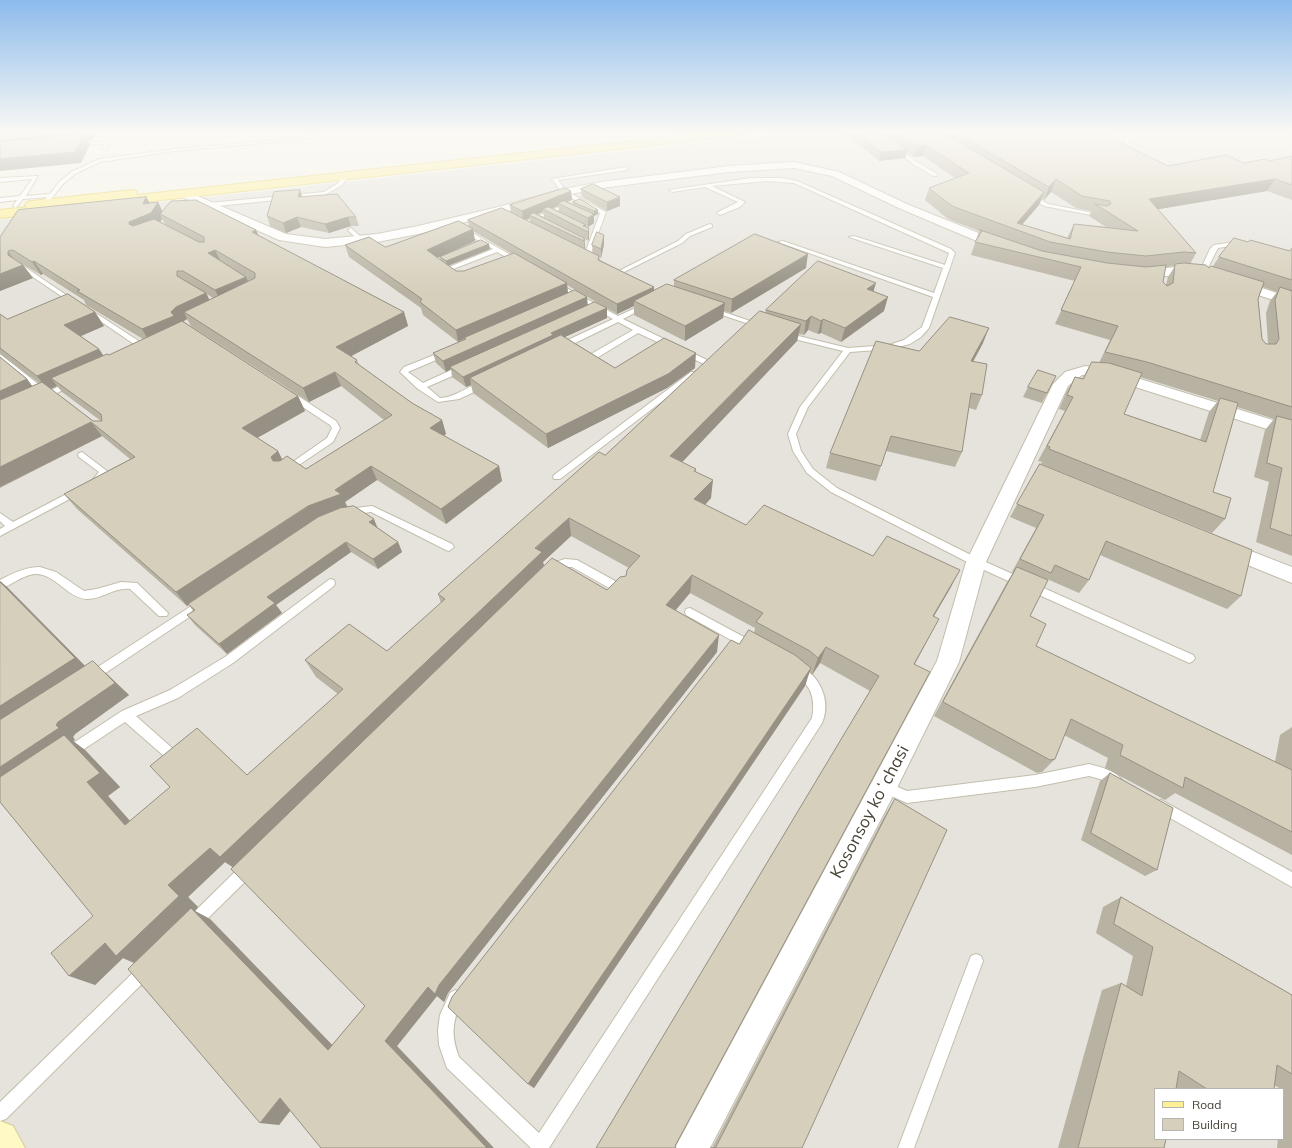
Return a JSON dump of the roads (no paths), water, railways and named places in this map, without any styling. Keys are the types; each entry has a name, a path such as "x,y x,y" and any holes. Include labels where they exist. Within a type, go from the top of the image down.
{"main road":[{"path":"0,208 20,200 49,199 183,186"},
{"path":"0,214 195,200 286,186"},
{"path":"0,1139 6,1148"}],"street":[{"path":"195,200 283,237 325,243 398,234 452,223 564,192 599,186"},
{"path":"860,186 962,232 1010,249"},
{"path":"1123,273 1139,275 1214,277 1292,302"},
{"path":"1259,306 1264,293"},
{"name":"Kosonsoy koʻchasi","path":"692,1148 884,787 948,662 976,562 1029,467 1061,384 1069,374 1077,371 1088,370 1103,372 1292,432"},
{"path":"1212,542 1292,575"}],"lane":[{"path":"0,199 20,200 30,186"},
{"path":"49,199 59,186"},
{"path":"195,200 325,193 337,186"},
{"path":"560,186 564,192 603,212 587,256"},
{"path":"707,186 742,202 738,206 720,213"},
{"path":"672,190 711,186"},
{"path":"773,330 848,350 890,347 907,342 925,328 952,253 949,250 803,186"},
{"path":"1026,193 1046,205 1101,215"},
{"path":"497,211 519,222 535,218 580,200"},
{"path":"565,206 572,209"},
{"path":"550,212 556,216"},
{"path":"535,218 542,222"},
{"path":"593,219 600,222"},
{"path":"452,223 479,242 497,250 513,262 523,265"},
{"path":"620,272 680,242 688,235 710,226"},
{"path":"351,230 360,239"},
{"path":"589,231 596,234"},
{"path":"852,237 946,267"},
{"path":"584,242 591,246"},
{"path":"781,242 936,296"},
{"path":"1214,277 1216,246 1252,243"},
{"path":"452,275 443,268 497,250"},
{"path":"20,266 147,349"},
{"path":"549,280 575,296 592,309 712,361 557,477"},
{"path":"568,299 575,296"},
{"path":"556,349 619,320 653,302"},
{"path":"702,307 751,326"},
{"path":"587,360 638,330"},
{"path":"451,350 404,371 406,375 438,400 448,400 494,379"},
{"path":"848,350 804,407 792,434 798,451 810,471 834,490 976,562 1188,658"},
{"path":"0,356 53,394"},
{"path":"421,387 472,364"},
{"path":"34,401 53,394 82,378"},
{"path":"281,389 333,423 336,428 330,440 284,472"},
{"path":"0,533 100,478 103,471 82,456"},
{"path":"335,517 356,510 372,509 449,547"},
{"path":"0,516 12,527"},
{"path":"545,577 558,565 567,562 574,563 622,590"},
{"path":"0,585 18,576 32,572 45,571 83,595 92,595 127,584 133,586 163,613"},
{"path":"62,757 126,714 174,694 229,660 330,583"},
{"path":"85,682 208,599"},
{"path":"690,612 768,655"},
{"path":"726,650 736,638"},
{"path":"464,986 454,999 445,1022 446,1044 453,1062 540,1147 818,719 821,704 817,689 800,672 787,665"},
{"path":"126,714 176,759"},
{"path":"884,787 907,797 1036,781 1089,770 1103,774 1130,789"},
{"path":"1150,800 1292,880"},
{"path":"182,934 255,862"},
{"path":"906,1148 976,961"},
{"path":"0,1113 153,962"}]}
